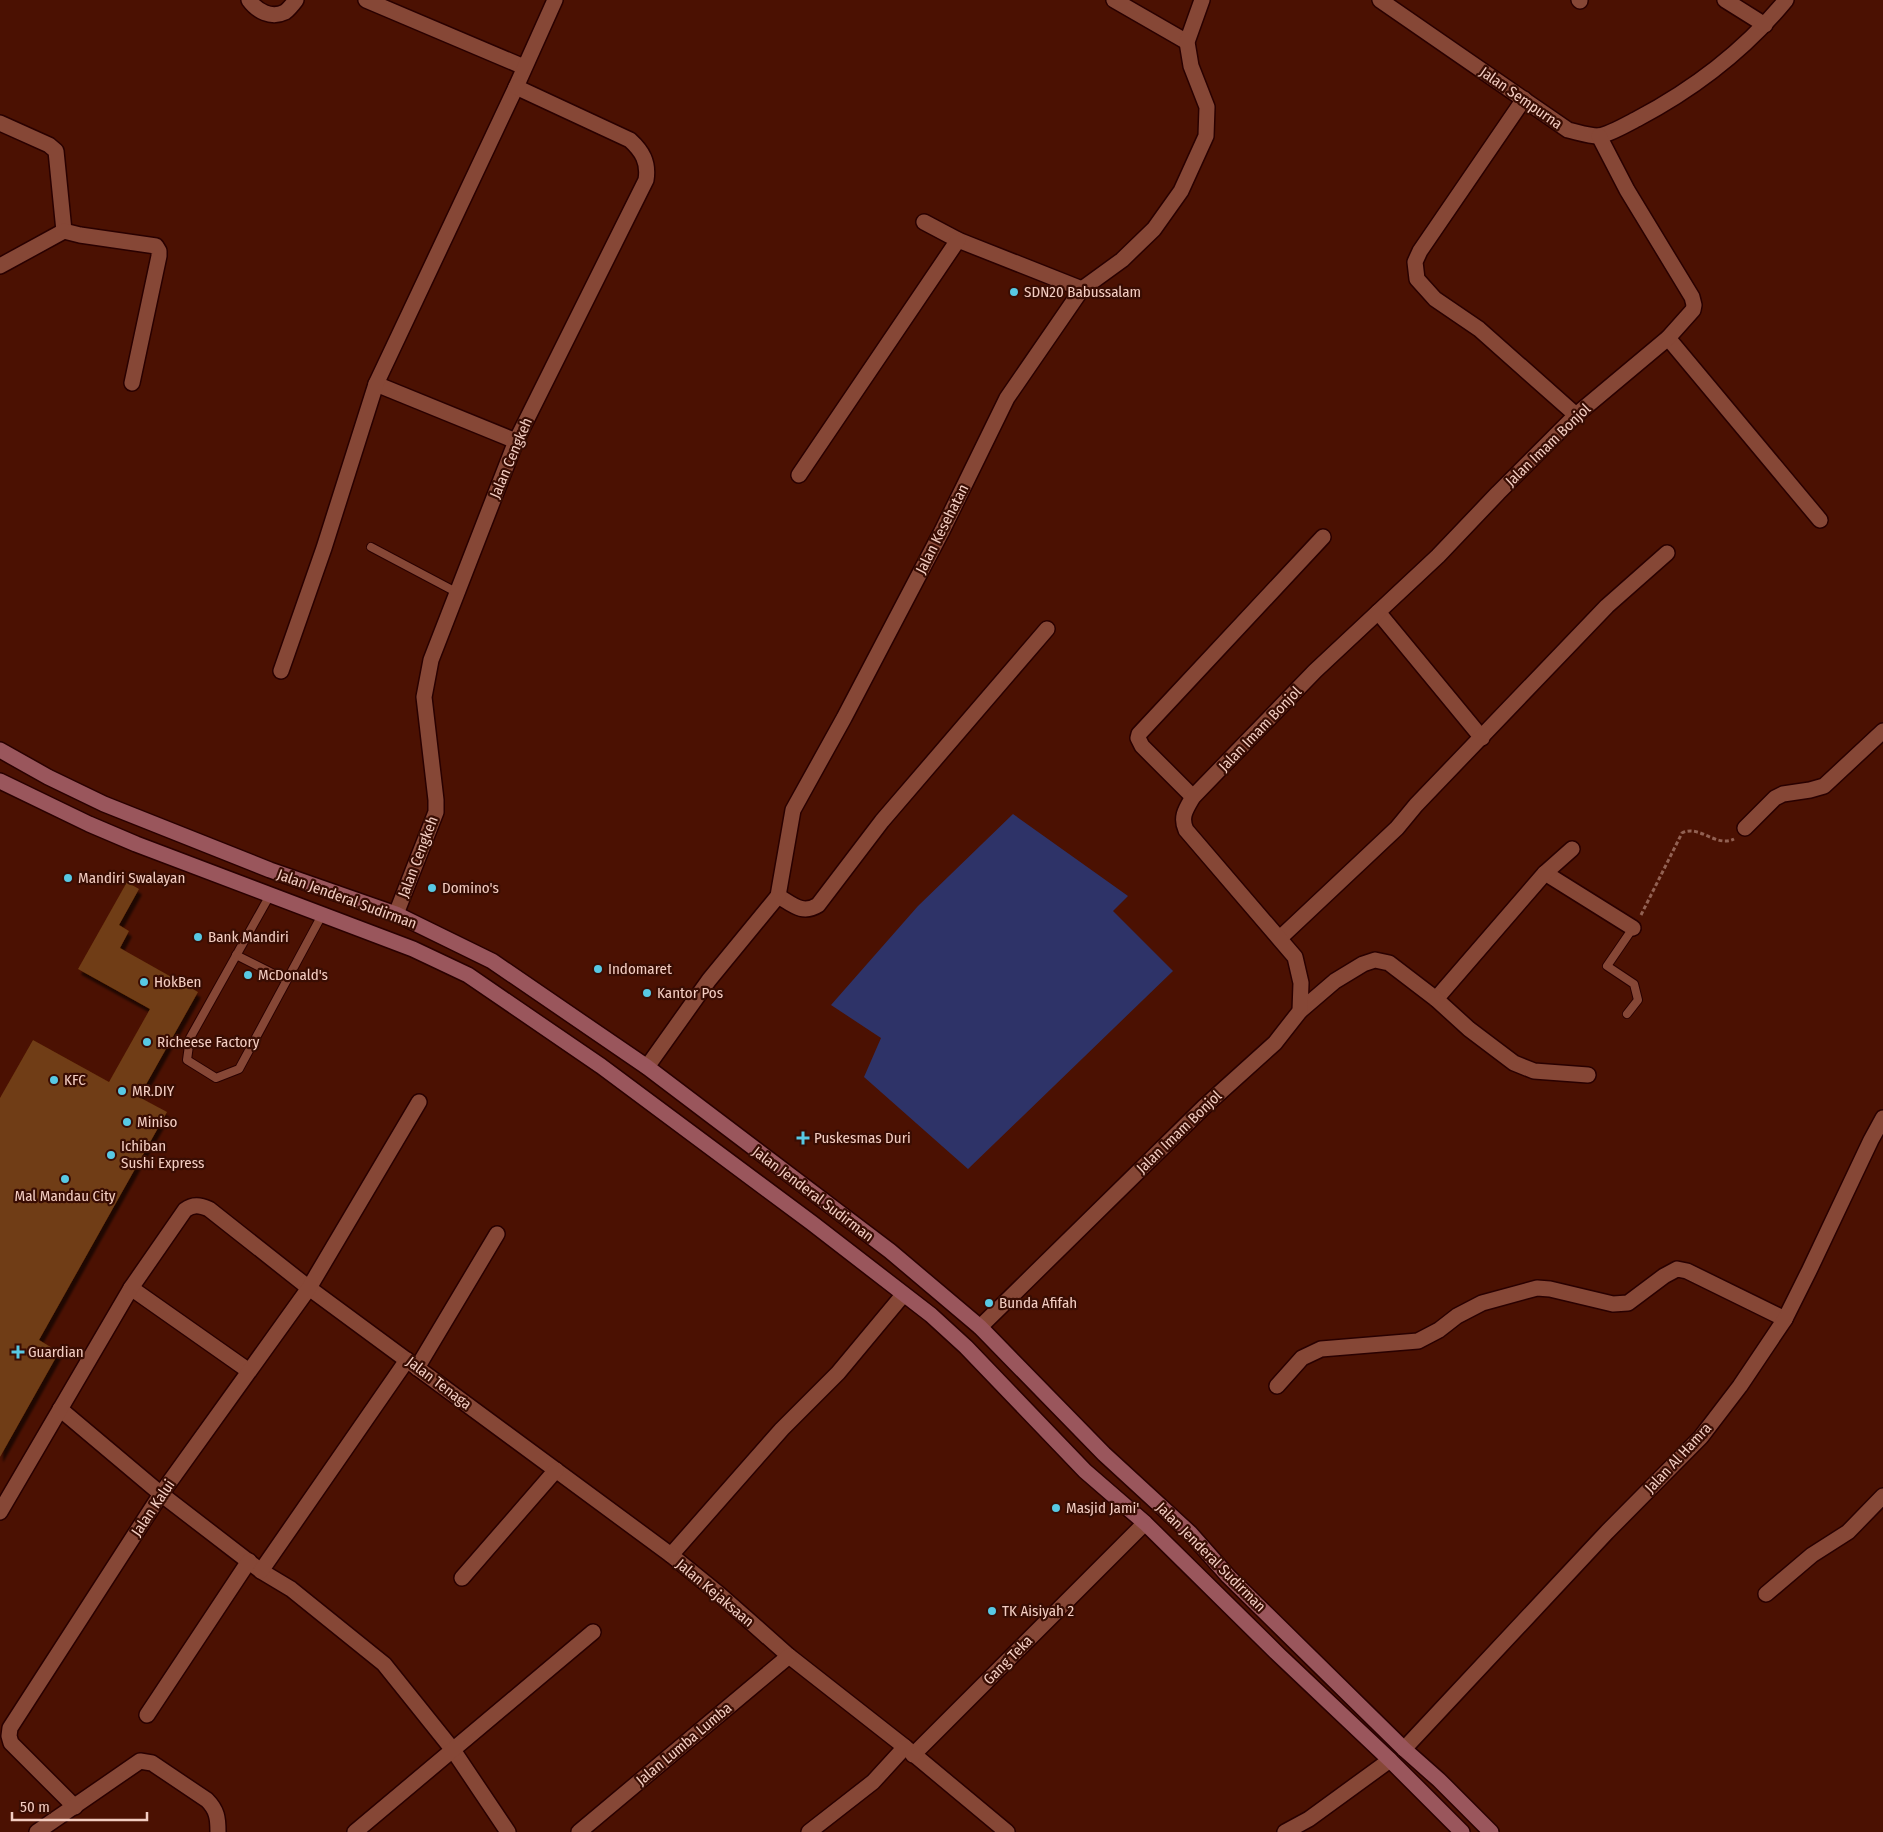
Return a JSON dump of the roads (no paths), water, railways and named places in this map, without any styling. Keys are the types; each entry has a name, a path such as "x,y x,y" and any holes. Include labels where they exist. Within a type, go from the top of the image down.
{"street":[{"path":"249,0 256,9 275,15 286,12 296,0"},
{"path":"366,0 524,67"},
{"path":"281,672 324,548 376,384 555,0"},
{"path":"1114,0 1187,42"},
{"name":"Jalan Kesehatan","path":"647,1067 709,980 778,896 793,810 844,718 942,531 1007,398 1082,290 1122,260 1154,230 1181,191 1206,136 1207,107 1191,66 1187,42 1202,0"},
{"path":"1725,0 1765,25"},
{"path":"1599,136 1669,102 1713,71 1765,25 1786,0"},
{"name":"Jalan Sempurna","path":"1385,2 1568,130 1599,136"},
{"name":"Jalan Cengkeh","path":"396,914 436,812 424,697 430,660 516,442 646,180 648,170 641,150 630,140 516,87"},
{"path":"1524,99 1420,251 1415,262 1415,270 1417,279 1435,299 1479,329 1576,415"},
{"path":"0,122 49,145 56,151 64,231"},
{"name":"Jalan Imam Bonjol","path":"980,1327 1204,1107 1275,1044 1300,1011 1301,982 1295,957 1225,878 1183,824 1183,816 1193,797 1315,671 1438,556 1576,415 1668,338 1693,310 1692,297 1627,190 1599,136"},
{"path":"924,222 958,240 1082,290"},
{"path":"0,266 64,231 153,245 158,249 159,256 132,383"},
{"path":"799,476 958,240"},
{"path":"1668,338 1820,520"},
{"path":"376,384 516,442"},
{"path":"1193,797 1142,746 1138,738 1139,734 1323,537"},
{"path":"1280,938 1397,828 1416,805 1607,606 1668,553"},
{"path":"1378,612 1482,738"},
{"path":"778,896 802,910 811,909 818,904 882,821 1047,629"},
{"path":"1745,828 1776,798 1784,794 1824,786 1883,731"},
{"name":"Jalan Jenderal Sudirman","path":"0,750 48,777 113,808 270,870 396,914 492,961 647,1067 890,1251 980,1327 1104,1454 1190,1533 1228,1576 1491,1832"},
{"name":"Jalan Jenderal Sudirman","path":"0,781 89,824 136,844 413,949 468,975 601,1066 812,1223 931,1315 966,1347 1085,1471 1145,1523 1462,1832"},
{"path":"1436,999 1545,873 1572,849"},
{"path":"1545,873 1633,928"},
{"path":"1300,1011 1335,982 1363,964 1375,960 1389,963 1436,999 1469,1029 1514,1063 1534,1071 1588,1075"},
{"path":"543,1025 559,1006"},
{"name":"Jalan Kalui","path":"7,1738 10,1728 161,1494 309,1288 419,1102"},
{"name":"Jalan Al Hamra","path":"1404,1749 1607,1532 1700,1438 1740,1386 1785,1319 1883,1118"},
{"name":"Jalan Tenaga","path":"130,1288 185,1210 194,1205 209,1209 309,1288 671,1555"},
{"path":"261,1571 412,1364 497,1234"},
{"path":"1277,1386 1302,1358 1321,1349 1418,1341 1439,1330 1457,1316 1482,1303 1537,1288 1550,1289 1613,1304 1628,1302 1636,1299 1664,1276 1677,1269 1688,1271 1785,1319"},
{"path":"0,1512 130,1288 249,1371"},
{"name":"Jalan Kejaksaan","path":"904,1295 838,1373 782,1429 671,1555 719,1594 789,1656 1007,1832"},
{"path":"60,1409 161,1494 261,1571 291,1589 384,1664 453,1750 508,1832"},
{"path":"1085,1471 1104,1454"},
{"path":"462,1578 556,1470"},
{"path":"1766,1594 1812,1555 1848,1532 1883,1496"},
{"name":"Gang Teka","path":"809,1832 909,1751 1145,1523"},
{"path":"148,1715 248,1561"},
{"path":"355,1832 594,1632"},
{"name":"Jalan Lumba Lumba","path":"580,1832 789,1656"},
{"path":"7,1738 75,1807"},
{"path":"1284,1832 1309,1819 1390,1760"},
{"path":"37,1832 140,1761 152,1763 207,1800 214,1807 218,1818 218,1832"}],"lane":[{"path":"371,547 456,592"},
{"path":"270,895 190,1038 187,1060 216,1078 238,1068 322,915"},
{"path":"1626,1014 1638,1000 1634,984 1606,966 1633,928"},
{"path":"236,954 286,980"}],"place":[{"name":"SDN20 Babussalam","path":"1014,292"},
{"name":"Mandiri Swalayan","path":"68,878"},
{"name":"Domino's","path":"432,888"},
{"name":"Bank Mandiri","path":"198,937"},
{"name":"Indomaret","path":"598,969"},
{"name":"McDonald's","path":"248,975"},
{"name":"HokBen","path":"144,982"},
{"name":"Kantor Pos","path":"647,993"},
{"name":"Richeese Factory","path":"147,1042"},
{"name":"KFC","path":"54,1080"},
{"name":"MR.DIY","path":"122,1091"},
{"name":"Miniso","path":"127,1122"},
{"name":"Puskesmas Duri","path":"803,1138"},
{"name":"Ichiban Sushi Express","path":"111,1155"},
{"name":"Mal Mandau City","path":"65,1179"},
{"name":"Bunda Afifah","path":"989,1303"},
{"name":"Guardian","path":"18,1352"},
{"name":"Masjid Jami'","path":"1056,1508"},
{"name":"TK Aisiyah 2","path":"992,1611"}]}
